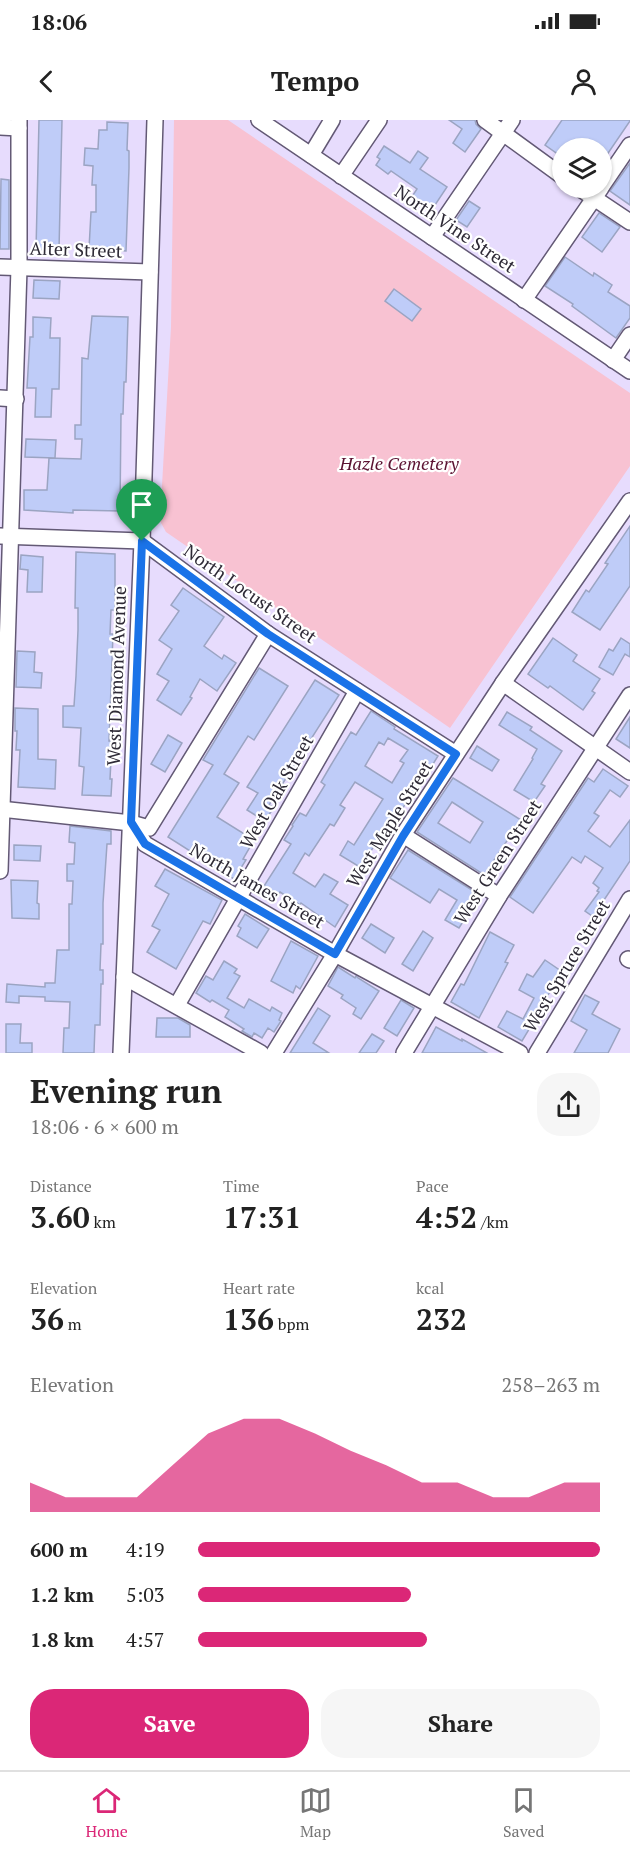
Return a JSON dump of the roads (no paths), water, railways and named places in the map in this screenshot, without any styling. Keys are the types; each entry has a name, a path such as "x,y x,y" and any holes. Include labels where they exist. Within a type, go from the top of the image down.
{"street":[{"name":"West Diamond Avenue","path":"121,1053 142,541 155,120"},
{"name":"North Vine Street","path":"259,120 282,126 311,155 630,371"},
{"path":"311,155 332,120"},
{"path":"341,176 379,120"},
{"path":"485,120 552,169"},
{"path":"432,237 512,120"},
{"path":"0,127 19,124 19,268 8,398 0,871"},
{"path":"612,172 630,145"},
{"path":"525,300 594,198"},
{"path":"606,198 630,222"},
{"name":"Alter Street","path":"0,267 150,272"},
{"path":"614,360 630,335"},
{"name":"West Maple Street","path":"274,1053 335,954 403,836 503,683 630,501"},
{"path":"5,536 142,541"},
{"name":"North Locust Street","path":"142,541 268,634 456,754"},
{"path":"2,809 131,822 148,828 268,634"},
{"path":"503,683 630,772"},
{"name":"West Oak Street","path":"177,1005 357,691"},
{"name":"West Green Street","path":"404,1053 499,896 630,695"},
{"name":"North James Street","path":"131,822 145,844 335,954 520,1053"},
{"path":"403,836 499,896"},
{"name":"West Spruce Street","path":"537,1053 630,899"},
{"path":"124,977 261,1053"}],"park label":[{"name":"Hazle Cemetery","path":"399,464"}]}
